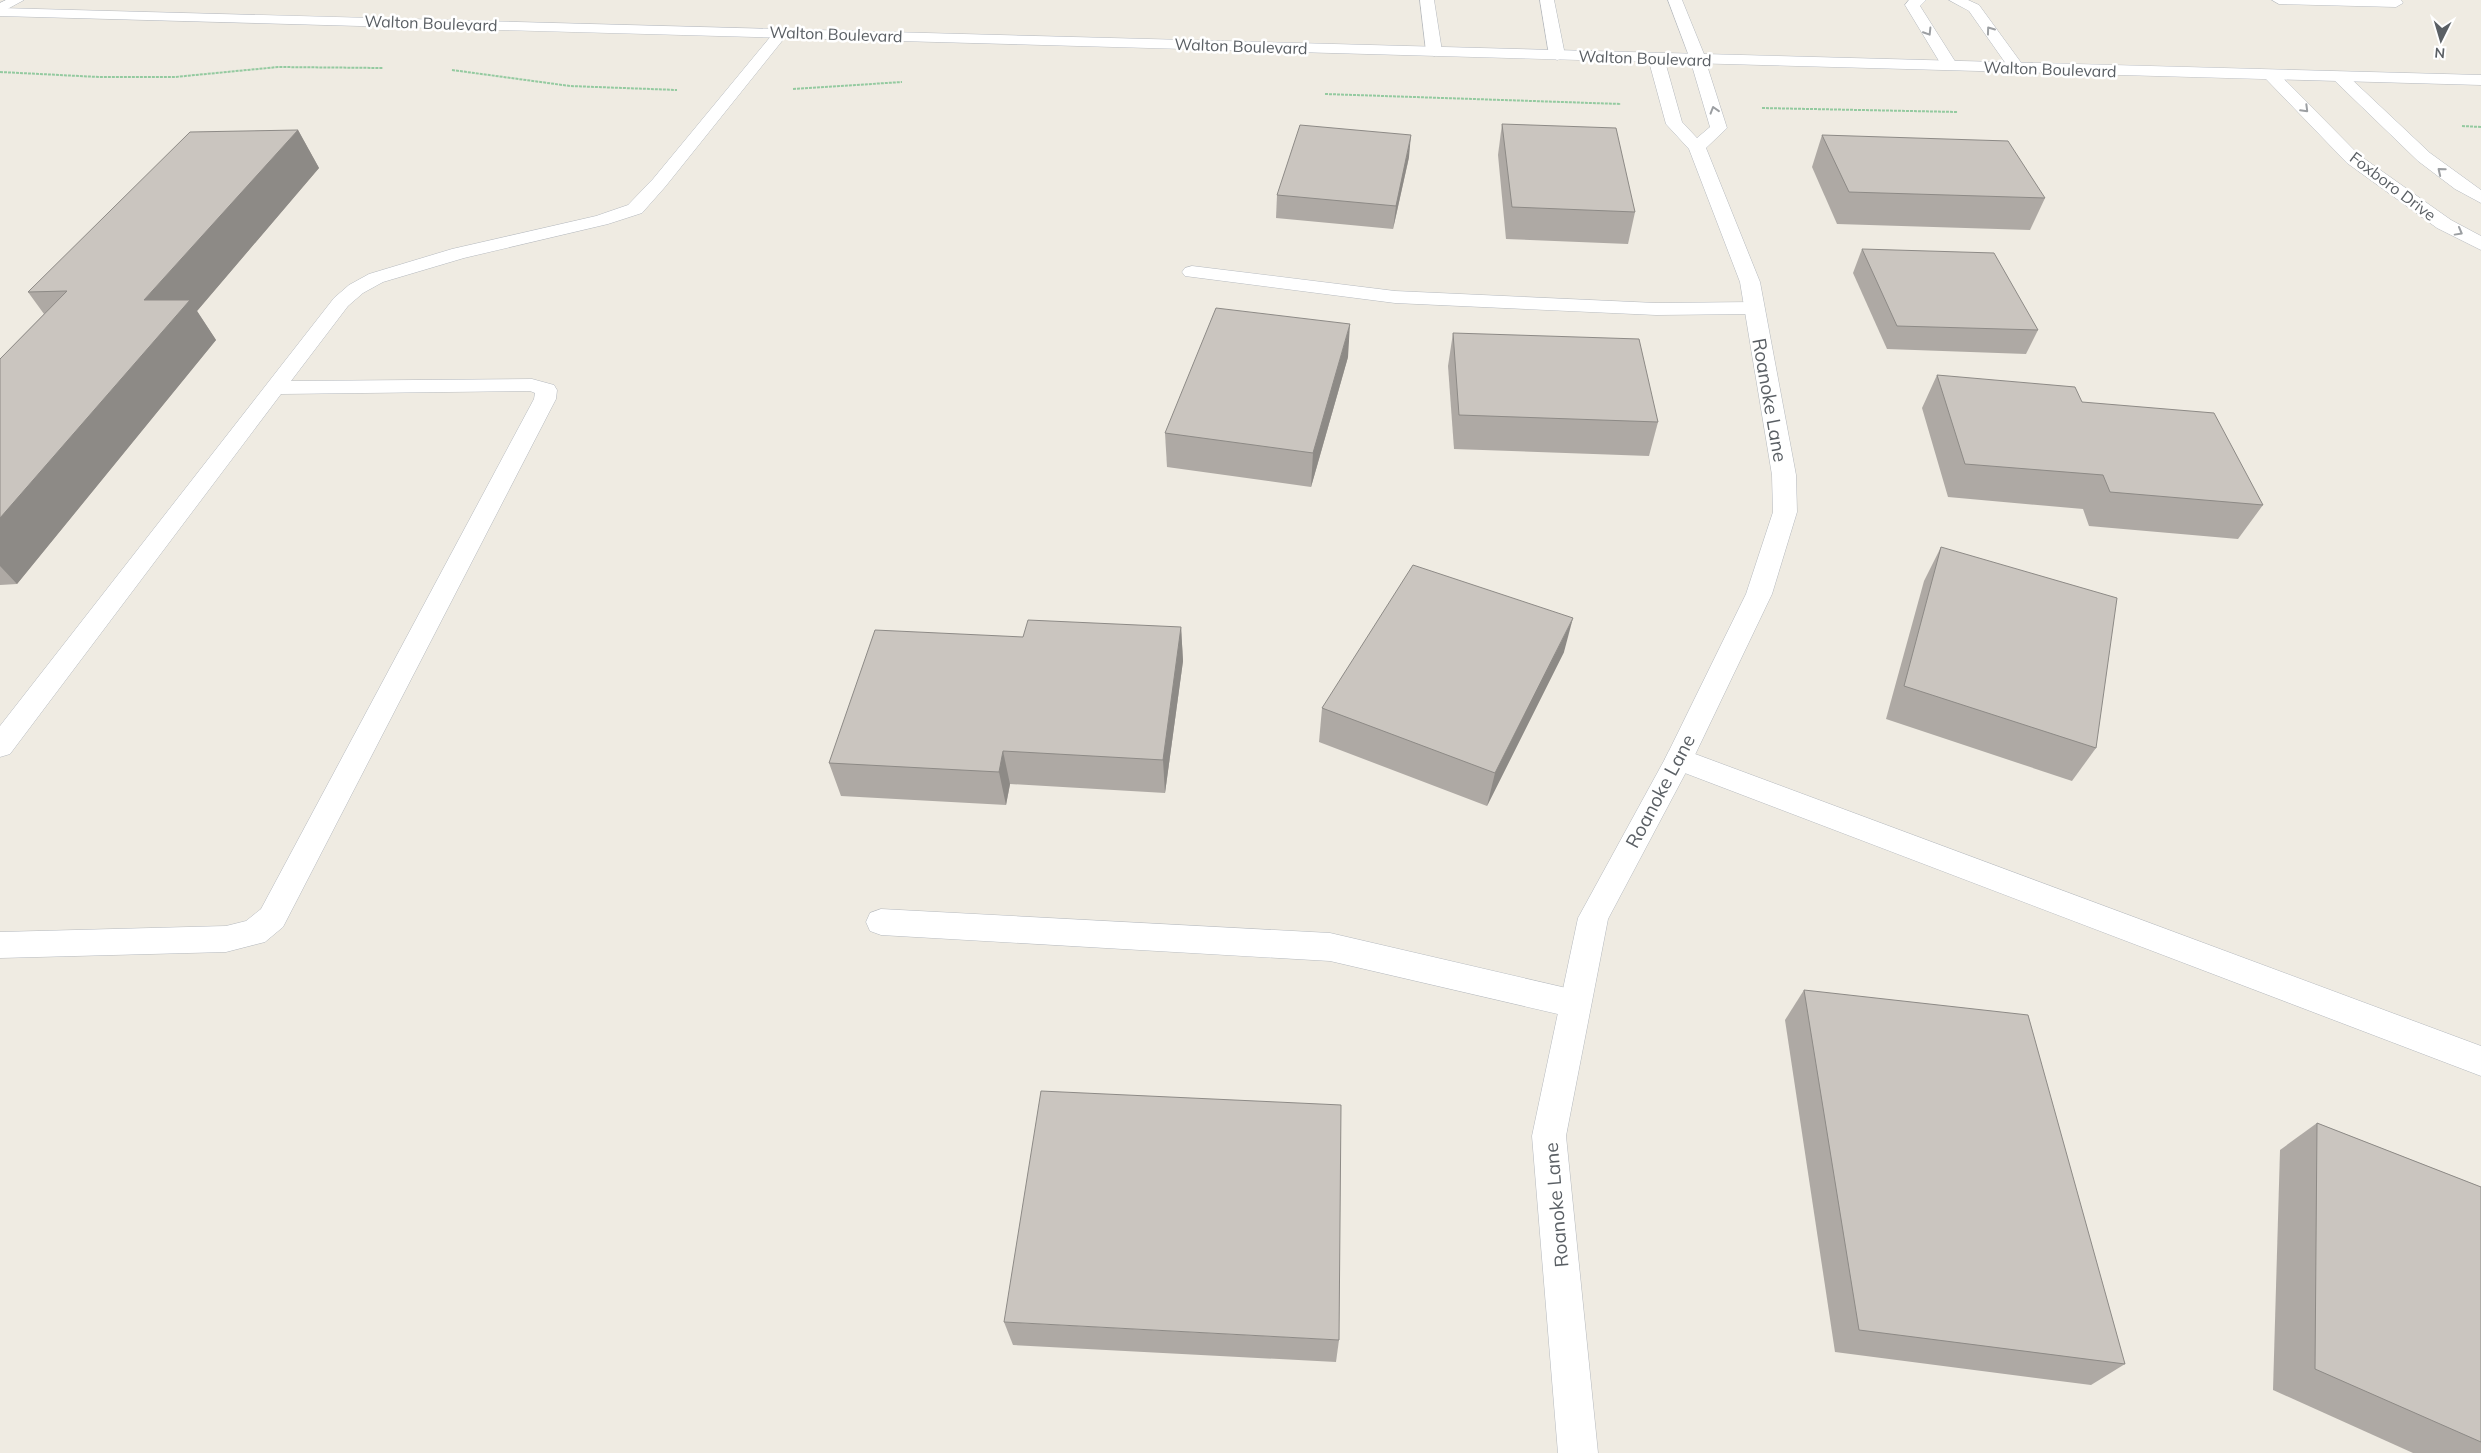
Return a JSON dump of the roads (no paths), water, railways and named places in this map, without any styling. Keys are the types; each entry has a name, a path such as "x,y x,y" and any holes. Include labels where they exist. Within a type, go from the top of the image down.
{"main road":[{"path":"0,11 17,0"},
{"path":"1427,0 1434,51"},
{"path":"1547,0 1557,55"},
{"path":"1675,0 1698,59 1719,128 1697,147"},
{"path":"1919,0 1912,5 1950,66"},
{"path":"1956,0 1974,8 2017,68"},
{"path":"2279,0 2396,3"},
{"name":"Walton Boulevard","path":"0,11 2481,80"},
{"path":"0,746 342,302 356,290 376,278 459,253 601,220 635,209 659,183 781,32"},
{"name":"Roanoke Lane","path":"1578,1453 1549,1136 1593,918 1679,759 1759,594 1785,512 1784,474 1750,282 1697,147 1674,124 1656,58"},
{"name":"Foxboro Drive","path":"2271,75 2353,159 2444,224 2481,244"},
{"path":"2340,76 2412,147 2458,184 2481,198"},
{"path":"1192,272 1395,297 1656,309 1754,308"},
{"path":"0,945 226,939 254,933 272,918 545,400 546,390 532,385 275,388"},
{"path":"1679,759 2481,1061"},
{"path":"881,922 1330,947 1575,1004"}]}
